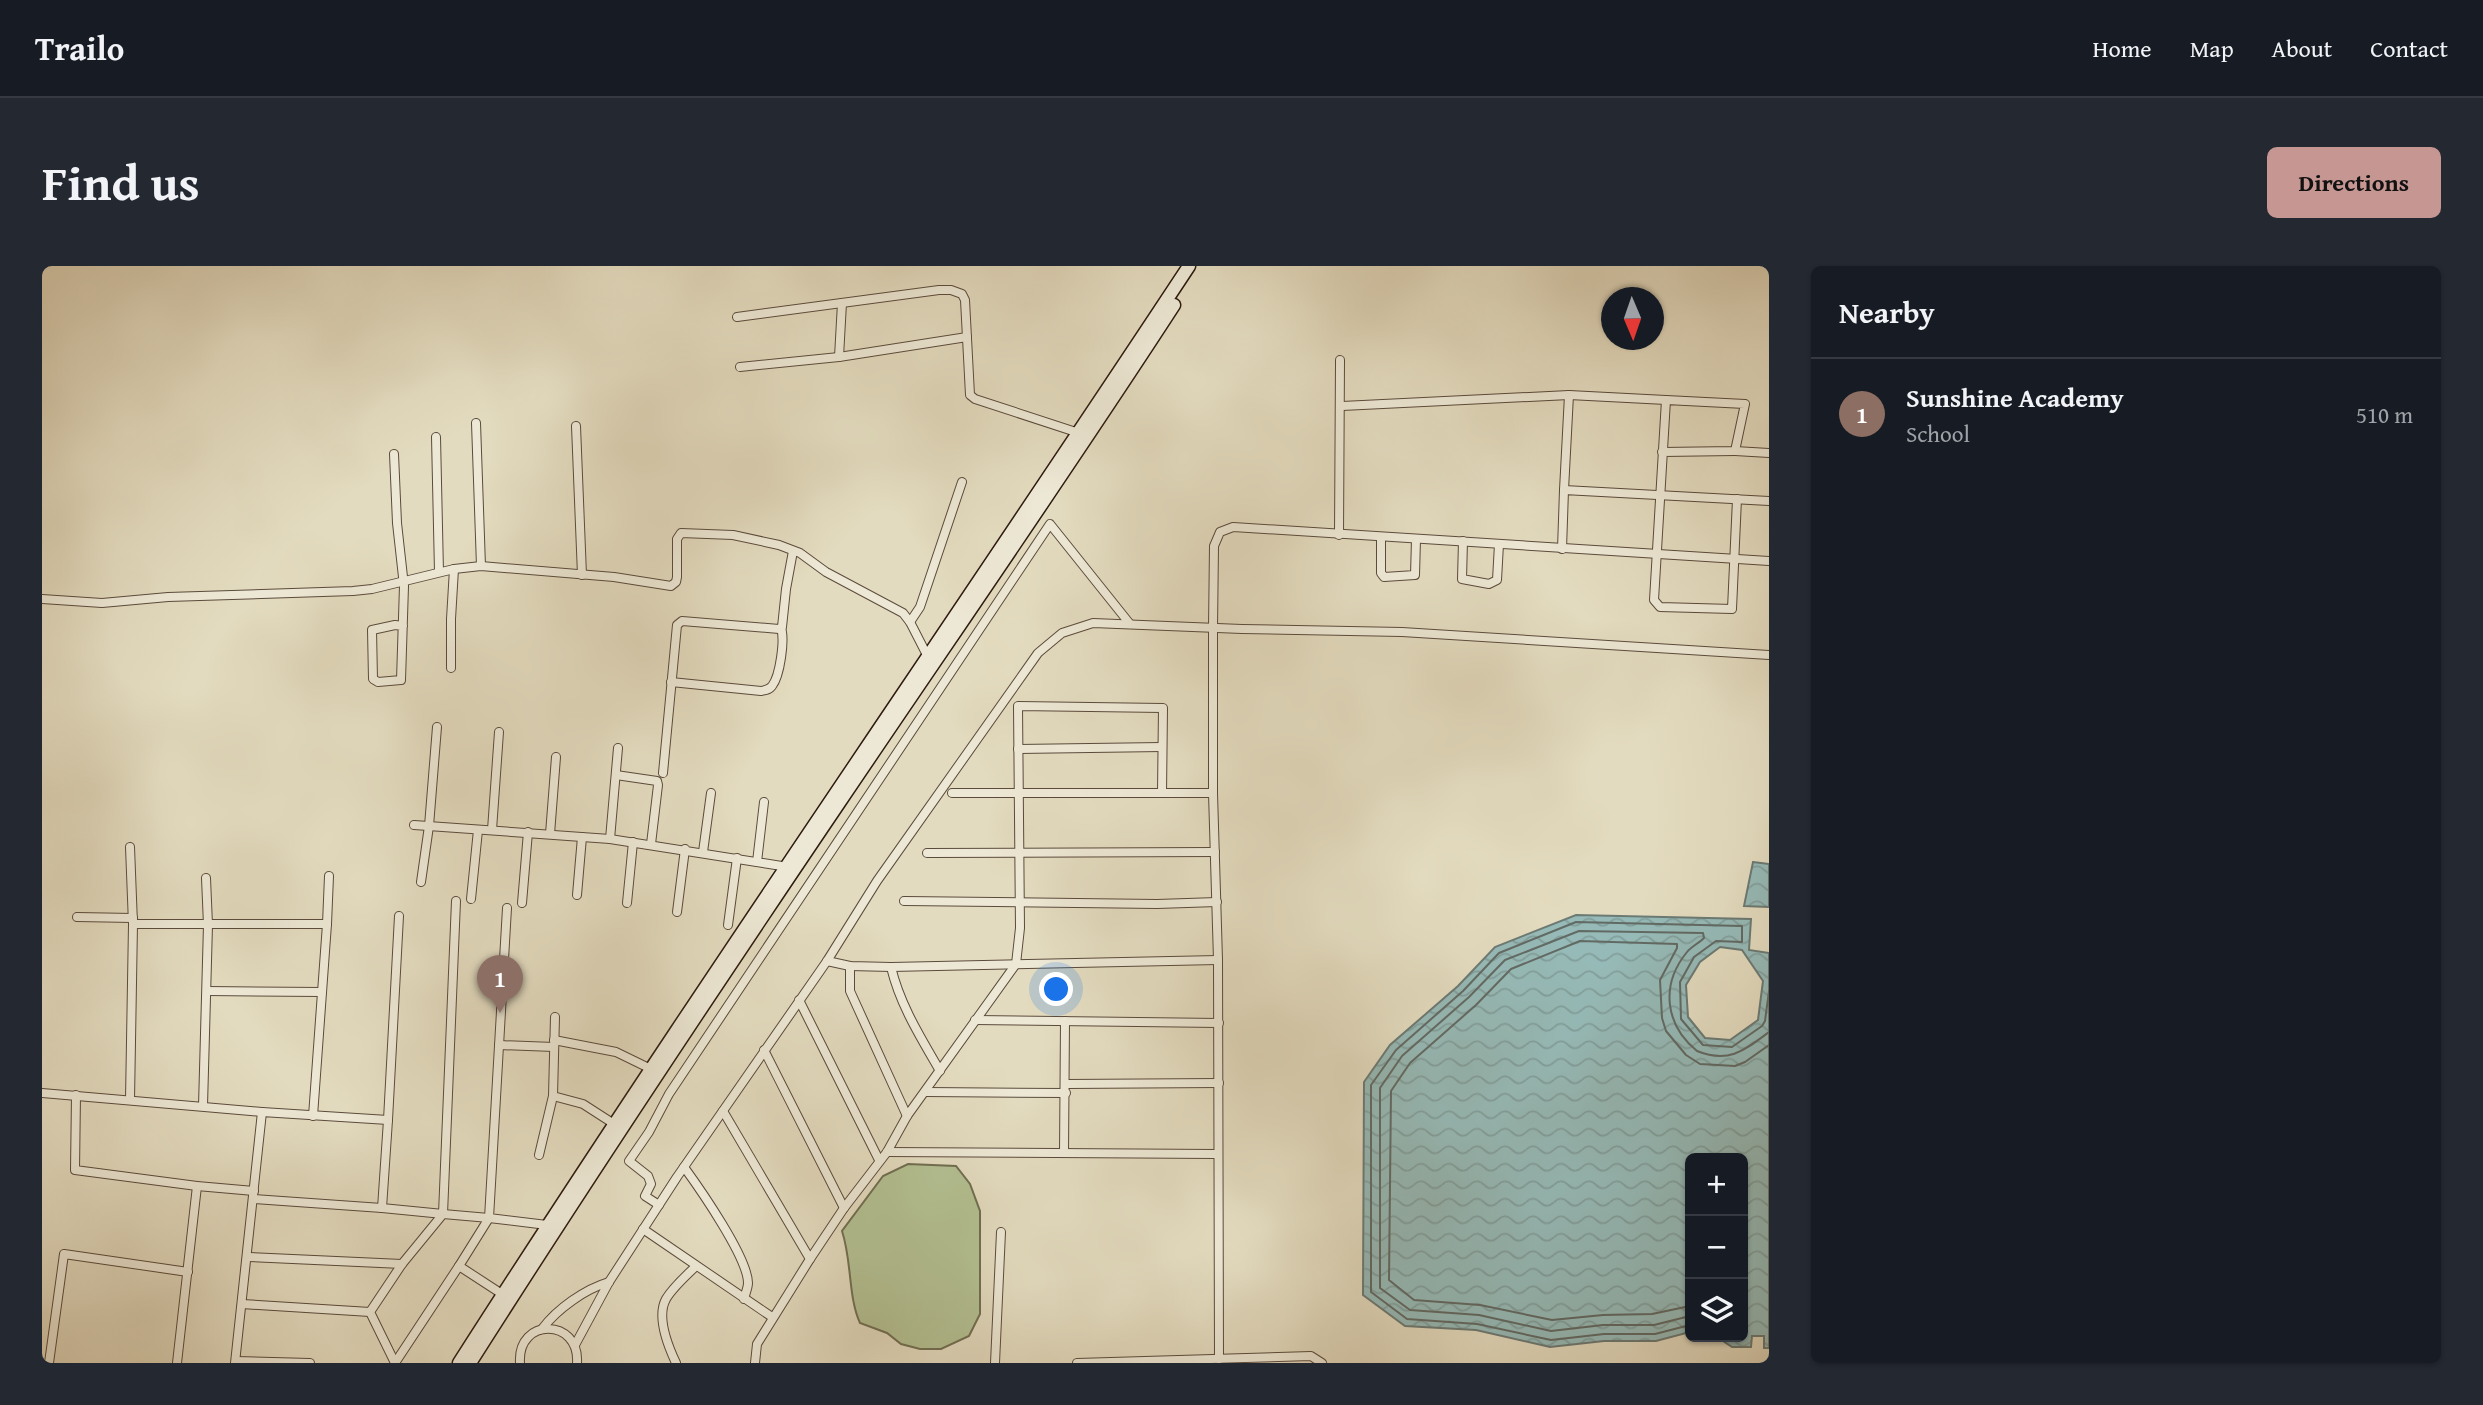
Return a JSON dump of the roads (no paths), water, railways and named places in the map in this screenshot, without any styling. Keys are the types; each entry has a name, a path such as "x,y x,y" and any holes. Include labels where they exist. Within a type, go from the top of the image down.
{"street":[{"path":"1084,435 1189,266"},
{"path":"459,1363 506,1298 654,1071 930,660 1199,266"},
{"path":"737,317 951,290 961,294 965,300 970,395 975,399 1084,435"},
{"path":"839,357 842,303"},
{"path":"740,367 839,357 967,337"},
{"path":"1339,535 1342,406 1340,360"},
{"path":"1342,406 1569,395 1745,404 1735,451"},
{"path":"1562,549 1569,395"},
{"path":"1666,400 1654,600 1660,607 1732,609 1737,499"},
{"path":"476,423 481,566"},
{"path":"576,426 582,575"},
{"path":"436,437 439,572"},
{"path":"1662,452 1769,453"},
{"path":"394,454 403,580 403,626 401,680 378,682 373,679 372,629 403,626"},
{"path":"911,622 920,607 962,482"},
{"path":"1564,489 1769,501"},
{"path":"659,1205 645,1196 651,1184 648,1176 629,1161 649,1132 668,1094 1051,524 1130,624"},
{"path":"1216,1360 1219,960 1213,793 1213,628 1214,546 1220,532 1233,527 1769,561"},
{"path":"42,599 102,603 168,597 353,592 439,572 481,566 671,586 676,582 677,539 681,533 733,535 800,553 826,572 886,602 911,622 930,660"},
{"path":"1381,537 1381,573 1384,577 1415,575 1416,539"},
{"path":"1463,541 1462,579 1489,584 1497,580 1499,544"},
{"path":"671,682 761,691 774,685 780,658 783,636 781,628 793,551"},
{"path":"451,668 454,569"},
{"path":"663,773 677,625 682,621 781,628"},
{"path":"577,1363 575,1345 609,1282 684,1167 827,961 877,881 1038,653 1062,633 1093,623 1402,632 1769,655"},
{"path":"755,1363 757,1344 772,1317 844,1208 887,1152 907,1116 1016,964 1019,948 1018,706 1163,708 1162,793"},
{"path":"421,882 429,826 437,727"},
{"path":"492,830 499,732"},
{"path":"1018,749 1162,747"},
{"path":"610,839 618,748"},
{"path":"550,834 556,757"},
{"path":"616,775 656,781 658,785 651,844"},
{"path":"703,852 711,793"},
{"path":"952,793 1213,793"},
{"path":"757,862 764,802"},
{"path":"414,825 610,839 790,868"},
{"path":"471,899 478,830"},
{"path":"522,903 528,832"},
{"path":"577,895 582,837"},
{"path":"627,903 633,842"},
{"path":"130,847 133,921 130,1100"},
{"path":"677,912 685,849"},
{"path":"927,853 1215,852"},
{"path":"728,925 737,858"},
{"path":"313,1116 329,876"},
{"path":"203,1106 208,925 206,878"},
{"path":"370,1311 443,1214 456,901"},
{"path":"904,901 1157,904 1217,902"},
{"path":"395,1363 489,1218 507,908"},
{"path":"382,1208 399,916"},
{"path":"78,917 208,925 327,924"},
{"path":"827,961 850,966 891,967 1219,960"},
{"path":"850,966 850,991 907,1116"},
{"path":"891,967 901,996 940,1071"},
{"path":"206,991 322,992"},
{"path":"799,1000 879,1160"},
{"path":"539,1155 553,1096 555,1017"},
{"path":"975,1020 1219,1023"},
{"path":"1064,1153 1065,1021"},
{"path":"499,1045 554,1044 616,1052 654,1071"},
{"path":"764,1050 844,1208"},
{"path":"470,1363 547,1225 614,1124 654,1071"},
{"path":"926,1092 1219,1083"},
{"path":"42,1093 388,1120"},
{"path":"76,1095 75,1170 253,1195 547,1225"},
{"path":"553,1096 583,1104 614,1124"},
{"path":"723,1111 810,1259"},
{"path":"262,1112 236,1362 310,1363"},
{"path":"887,1152 1217,1154"},
{"path":"684,1167 717,1214 746,1273 748,1284 744,1299"},
{"path":"177,1363 197,1186"},
{"path":"643,1229 772,1317"},
{"path":"995,1363 1001,1233"},
{"path":"49,1363 64,1254 188,1272"},
{"path":"248,1257 402,1265"},
{"path":"459,1266 506,1298"},
{"path":"676,1363 663,1322 664,1303 696,1266"},
{"path":"520,1363 522,1345 527,1338 542,1329 551,1316 597,1286 609,1282"},
{"path":"242,1304 370,1311"},
{"path":"370,1311 395,1363"},
{"path":"542,1329 561,1332 575,1345"},
{"path":"1077,1363 1311,1356 1322,1363"}],"water":[{"path":"1753,862 1769,864 1769,907 1744,906"},
{"path":"1576,915 1751,919 1749,950 1769,953 1769,1348 1764,1348 1764,1336 1752,1336 1751,1347 1732,1347 1724,1342 1748,1342 1748,1153 1685,1153 1685,1333 1656,1341 1604,1341 1550,1347 1476,1330 1405,1326 1363,1295 1364,1082 1390,1045 1458,986 1495,947","holes":["1720,947 1742,950 1763,981 1758,1020 1730,1040 1705,1038 1688,1017 1686,985 1700,962"]}],"place":[{"name":"Sunshine Academy","path":"500,1013"}]}
